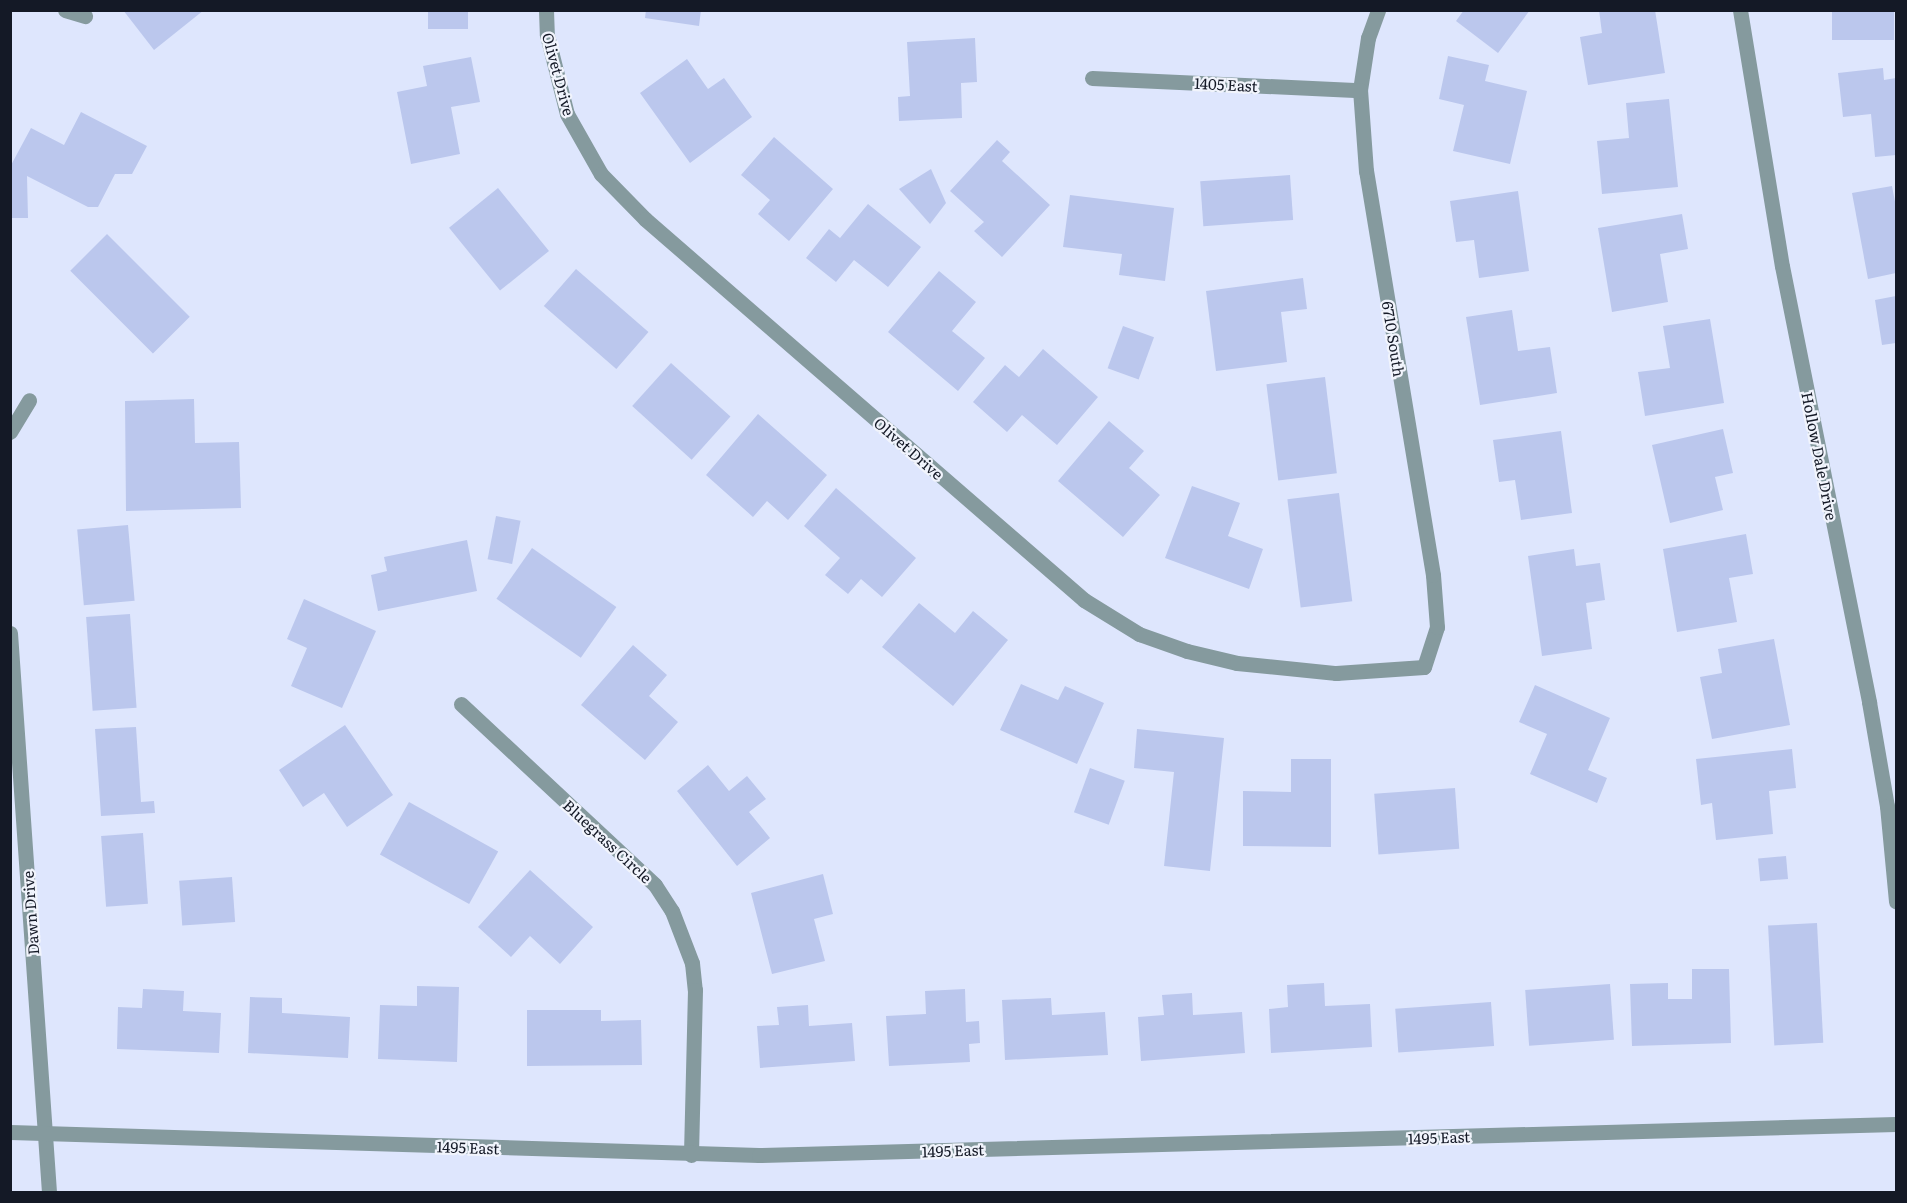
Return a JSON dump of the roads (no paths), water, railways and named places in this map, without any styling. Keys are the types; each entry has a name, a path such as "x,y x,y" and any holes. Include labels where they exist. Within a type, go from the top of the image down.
{"street":[{"path":"65,10 85,15"},
{"name":"Olivet Drive","path":"546,10 547,35 567,114 601,174 645,219 1084,600 1139,634 1186,651 1237,663 1336,673 1424,667"},
{"name":"6710 South","path":"1378,10 1368,38 1360,90 1366,171 1433,575 1437,627 1424,667"},
{"name":"Hollow Dale Drive","path":"1740,10 1782,266 1869,702 1887,806 1896,902"},
{"name":"1405 East","path":"1092,78 1360,90"},
{"path":"10,432 29,400"},
{"name":"Dawn Drive","path":"10,633 49,1192"},
{"name":"Bluegrass Circle","path":"461,704 656,885 672,911 692,963 695,990 691,1155"},
{"name":"1495 East","path":"10,1132 691,1155 1896,1124"}]}
